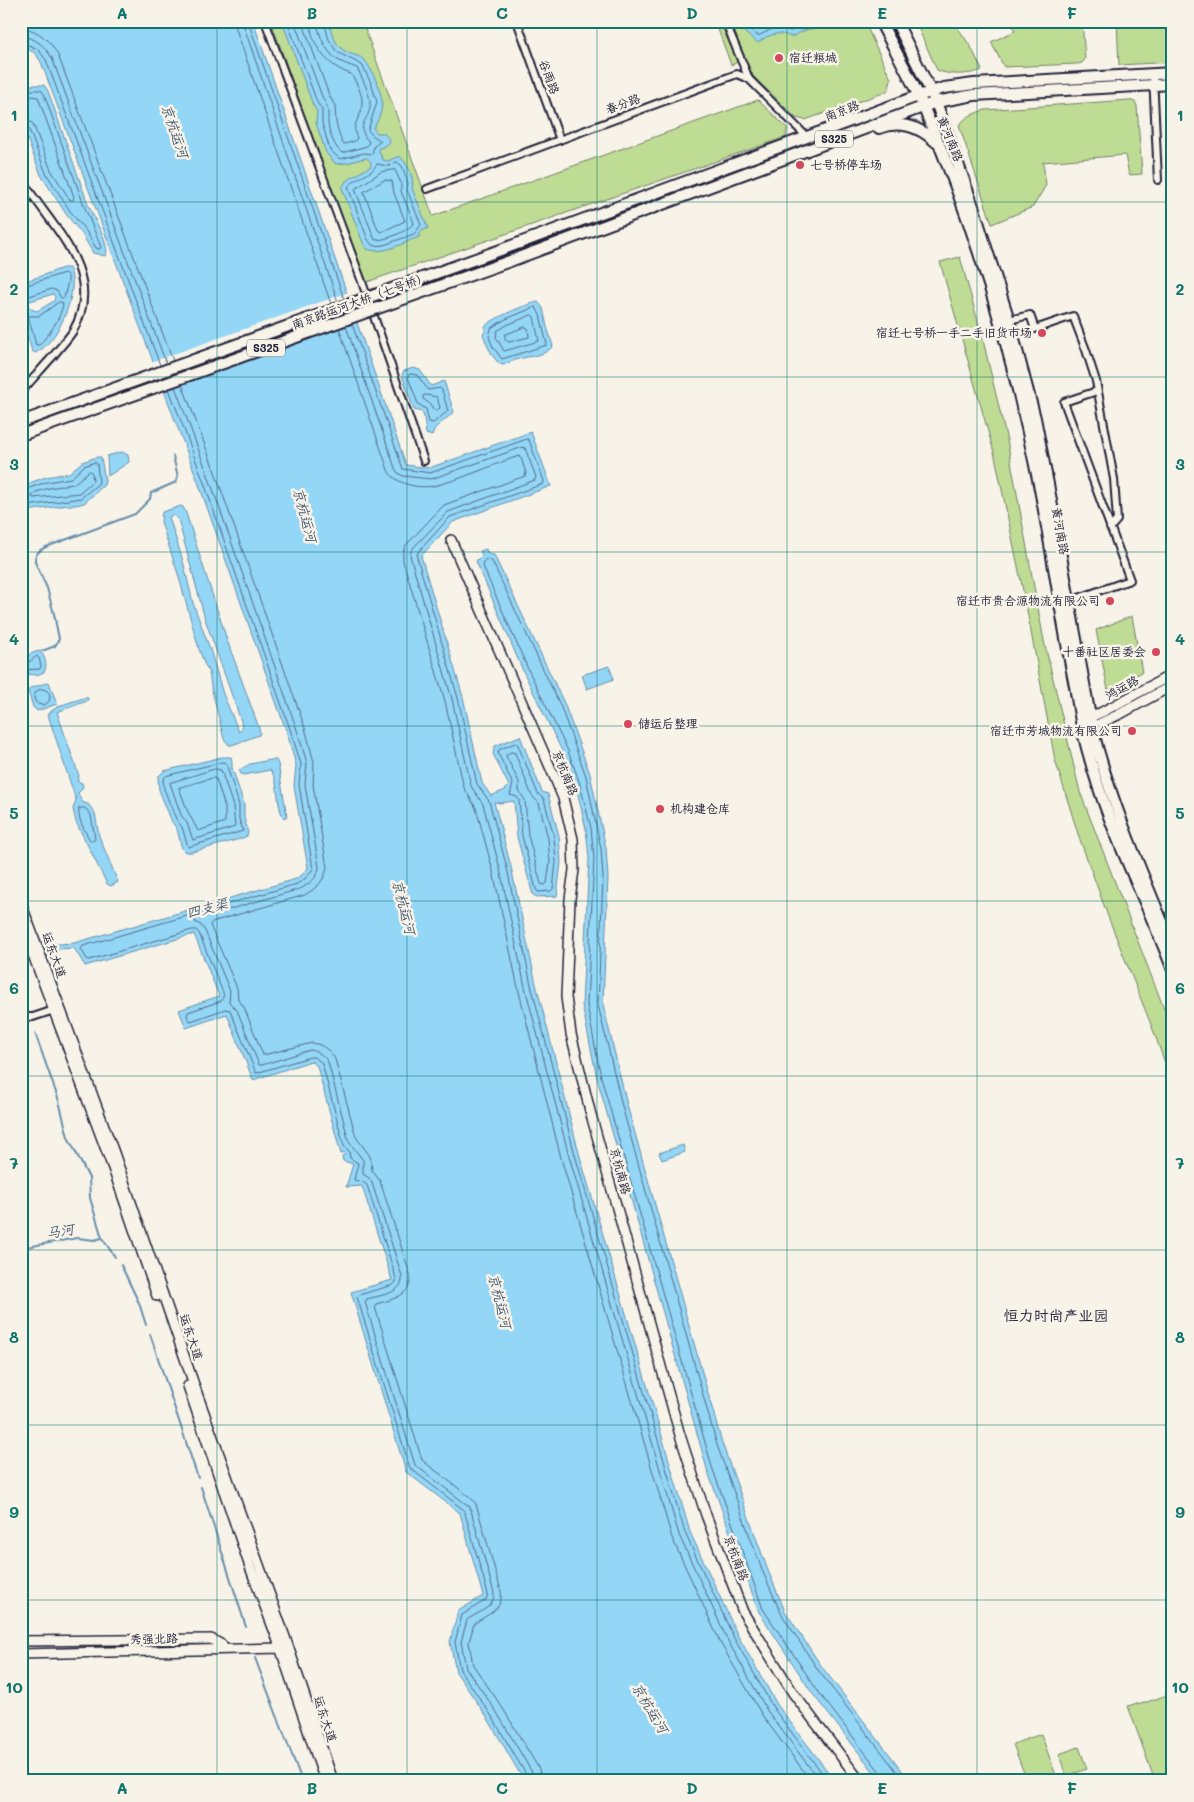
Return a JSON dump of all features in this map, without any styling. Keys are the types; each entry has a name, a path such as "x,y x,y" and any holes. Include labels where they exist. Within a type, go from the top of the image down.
{"main road":[{"name":"黄河南路","path":"880,21 923,106 979,251 1000,322 1025,419 1101,795 1173,970"},
{"name":"黄河南路","path":"896,21 936,102 982,234 1009,320 1035,418 1070,601 1087,724 1111,795 1173,948"},
{"name":"南京路","path":"506,248 931,92 974,84 1173,74"},
{"name":"南京路","path":"510,261 936,102 974,95 1173,84"},
{"path":"799,152 808,152 885,126 895,125 916,128 926,133 938,144"},
{"name":"南京路运河大桥（七号桥）","path":"21,422 506,248"},
{"name":"南京路运河大桥（七号桥）","path":"21,434 510,261"}],"street":[{"path":"265,21 362,283 424,461"},
{"name":"谷雨路","path":"517,21 560,140"},
{"path":"725,21 749,79"},
{"path":"741,59 737,74 749,79 808,138"},
{"name":"春分路","path":"427,189 737,74"},
{"path":"1154,74 1158,180"},
{"path":"21,178 72,253 82,274 84,288 79,318 73,332 21,392"},
{"path":"1009,320 1030,314 1035,329 1073,316 1086,350 1097,391 1114,479 1117,520 1110,528"},
{"path":"1070,601 1130,580 1064,402 1097,391"},
{"name":"京杭南路","path":"451,540 554,776 568,817 573,838 574,870 570,899 566,997 571,1034 590,1111 680,1435 700,1497 743,1612 793,1692 860,1781"},
{"name":"鸿运路","path":"1087,724 1173,674"},
{"name":"鸿运路","path":"1087,724 1173,686"},
{"name":"运东大道","path":"21,903 25,927 113,1150 283,1645 333,1781"},
{"path":"21,1017 33,1017 57,1009"},
{"path":"21,1641 211,1638 222,1645"},
{"name":"运东大道","path":"283,1645 324,1781"},
{"name":"秀强北路","path":"21,1649 283,1645"},
{"name":"秀强北路","path":"21,1654 283,1645"}],"green space":[{"path":"271,21 362,21 433,216 758,100 787,128 786,137 364,283"},
{"path":"715,21 721,21 738,59 736,63 731,65"},
{"path":"729,21 864,21 891,79 889,88 886,92 805,120 796,118 753,76"},
{"path":"915,21 953,21 971,47 982,70 960,74 937,70"},
{"path":"1011,21 1082,21 1085,59 1082,63 1077,64 1004,67 991,42 1015,31"},
{"path":"1117,21 1173,21 1173,62 1119,65"},
{"path":"1173,99 1173,172 1170,172 1169,100"},
{"path":"1129,100 1135,102 1137,106 1142,174 1129,175 1125,155 1043,162 1046,185 1033,207 992,224 959,125 962,122 971,115 985,110"},
{"path":"960,257 982,336 1008,445 1044,641 1080,792 1173,1032 1173,1085 1079,837 1055,760 1025,600 995,456 940,262"},
{"path":"1132,616 1142,672 1108,690 1096,630"},
{"path":"1173,1693 1173,1781 1155,1781 1128,1706 1137,1703 1138,1705"},
{"path":"1041,1734 1058,1781 1027,1781 1013,1744"},
{"path":"1079,1747 1087,1769 1066,1776 1059,1754"}],"water":[{"path":"21,21 253,21 406,465 429,468 531,432 551,486 453,522 421,556 463,697 482,783 491,796 505,790 509,786 493,754 495,746 520,736 542,792 548,794 559,836 561,862 557,896 537,897 533,895 517,837 514,801 494,802 511,867 536,984 579,1153 690,1532 738,1636 778,1706 835,1781 524,1781 487,1717 456,1672 450,1642 458,1611 483,1596 460,1513 406,1472 351,1292 392,1280 362,1186 346,1187 353,1164 343,1161 342,1156 345,1154 344,1152 341,1154 317,1066 311,1061 253,1080 227,1014 186,1028 179,1010 219,996 194,934 85,966 74,948 59,949 54,954 47,956 21,958 21,943 44,945 74,943 296,879 308,868 294,786 296,765 287,733 197,479 41,62 35,53 21,46"},
{"path":"282,21 328,21 339,46 344,51 363,59 373,73 382,103 377,123 373,128 377,133 384,133 390,143 378,149 383,160 388,161 399,156 410,170 412,188 428,228 420,232 419,237 393,248 380,250 367,249 363,243 342,188 346,181 371,166 370,162 365,158 336,164 326,153 316,123 317,111 313,105"},
{"path":"737,21 829,21 828,28 808,29 791,37 774,34 758,43 739,28"},
{"path":"44,85 48,91 89,207 104,238 107,251 105,256 93,253 41,175 21,123 22,90 24,86"},
{"path":"63,268 69,268 72,277 70,302 59,328 44,348 35,353 32,351 21,316 21,283","holes":["53,294 55,296 54,301 37,311 31,309 26,303"]},
{"path":"538,302 543,308 553,346 542,354 518,359 502,365 496,360 488,347 483,334 485,326 510,312"},
{"path":"413,368 420,370 431,386 444,381 454,412 435,428 432,436 426,434 422,412 414,410 402,375 404,371"},
{"path":"122,452 128,455 129,462 108,476 107,456"},
{"path":"101,457 104,485 84,503 27,511 21,517 21,486 46,477 69,473 82,462"},
{"path":"181,506 186,513 227,640 259,728 259,735 232,745 229,745 224,739 209,672 199,649 161,522 162,512","holes":["173,515 178,519 205,619 241,721 242,728 239,732 223,694 210,649 193,603 183,561 169,517"]},
{"path":"486,549 488,554 494,555 564,703 590,774 606,848 608,877 603,1004 627,1105 722,1443 767,1568 785,1611 822,1667 910,1781 881,1781 812,1693 759,1612 707,1469 597,1078 582,1005 589,858 586,829 575,782 523,671 476,561 482,555 480,551"},
{"path":"39,651 45,660 46,667 44,672 37,675 21,674 21,662 30,654"},
{"path":"609,666 614,679 587,689 582,675"},
{"path":"49,682 57,704 37,711 33,707 28,691 30,688"},
{"path":"83,698 88,699 57,712 79,776 77,781 82,783 83,788 78,793 82,802 88,804 95,813 99,836 118,882 111,886 107,884 76,822 73,809 76,800 48,715 59,706"},
{"path":"222,757 231,757 232,768 244,804 247,836 192,852 185,852 182,849 177,829 172,822 159,790 158,777 164,771"},
{"path":"276,760 278,764 287,816 284,818 281,813 276,781 270,770 244,775 239,770 250,764"},
{"path":"683,1145 685,1152 662,1160 659,1153"}],"pier":[{"path":"349,292 359,320 162,391 151,362"}],"waterway":[{"path":"42,651 55,646 59,639 47,588 35,562 36,555 46,547 135,514 150,499 151,493 176,482 178,477 173,456"},
{"path":"35,1033 59,1101 68,1137 89,1178 90,1198 102,1238 115,1257"},
{"name":"马河","path":"21,1248 77,1238 94,1240 102,1238"},
{"path":"121,1265 139,1303 146,1325"},
{"path":"150,1334 198,1478"},
{"path":"201,1487 246,1627"},
{"path":"255,1658 302,1781"}],"place":[{"name":"宿迁粮城","path":"779,58"},
{"name":"七号桥停车场","path":"800,165"},
{"name":"宿迁七号桥一手二手旧货市场","path":"1042,333"},
{"name":"宿迁市贵合源物流有限公司","path":"1110,601"},
{"name":"十番社区居委会","path":"1156,652"},
{"name":"储运后整理","path":"628,724"},
{"name":"宿迁市芳城物流有限公司","path":"1132,731"},
{"name":"机构建仓库","path":"660,809"}],"district":[{"name":"恒力时尚产业园","path":"1056,1316"}],"water label":[{"name":"京杭运河","path":"175,131"},
{"name":"京杭运河","path":"305,515"},
{"name":"京杭运河","path":"404,907"},
{"name":"四支渠","path":"207,908"},
{"name":"京杭运河","path":"500,1301"},
{"name":"京杭运河","path":"650,1708"}]}
